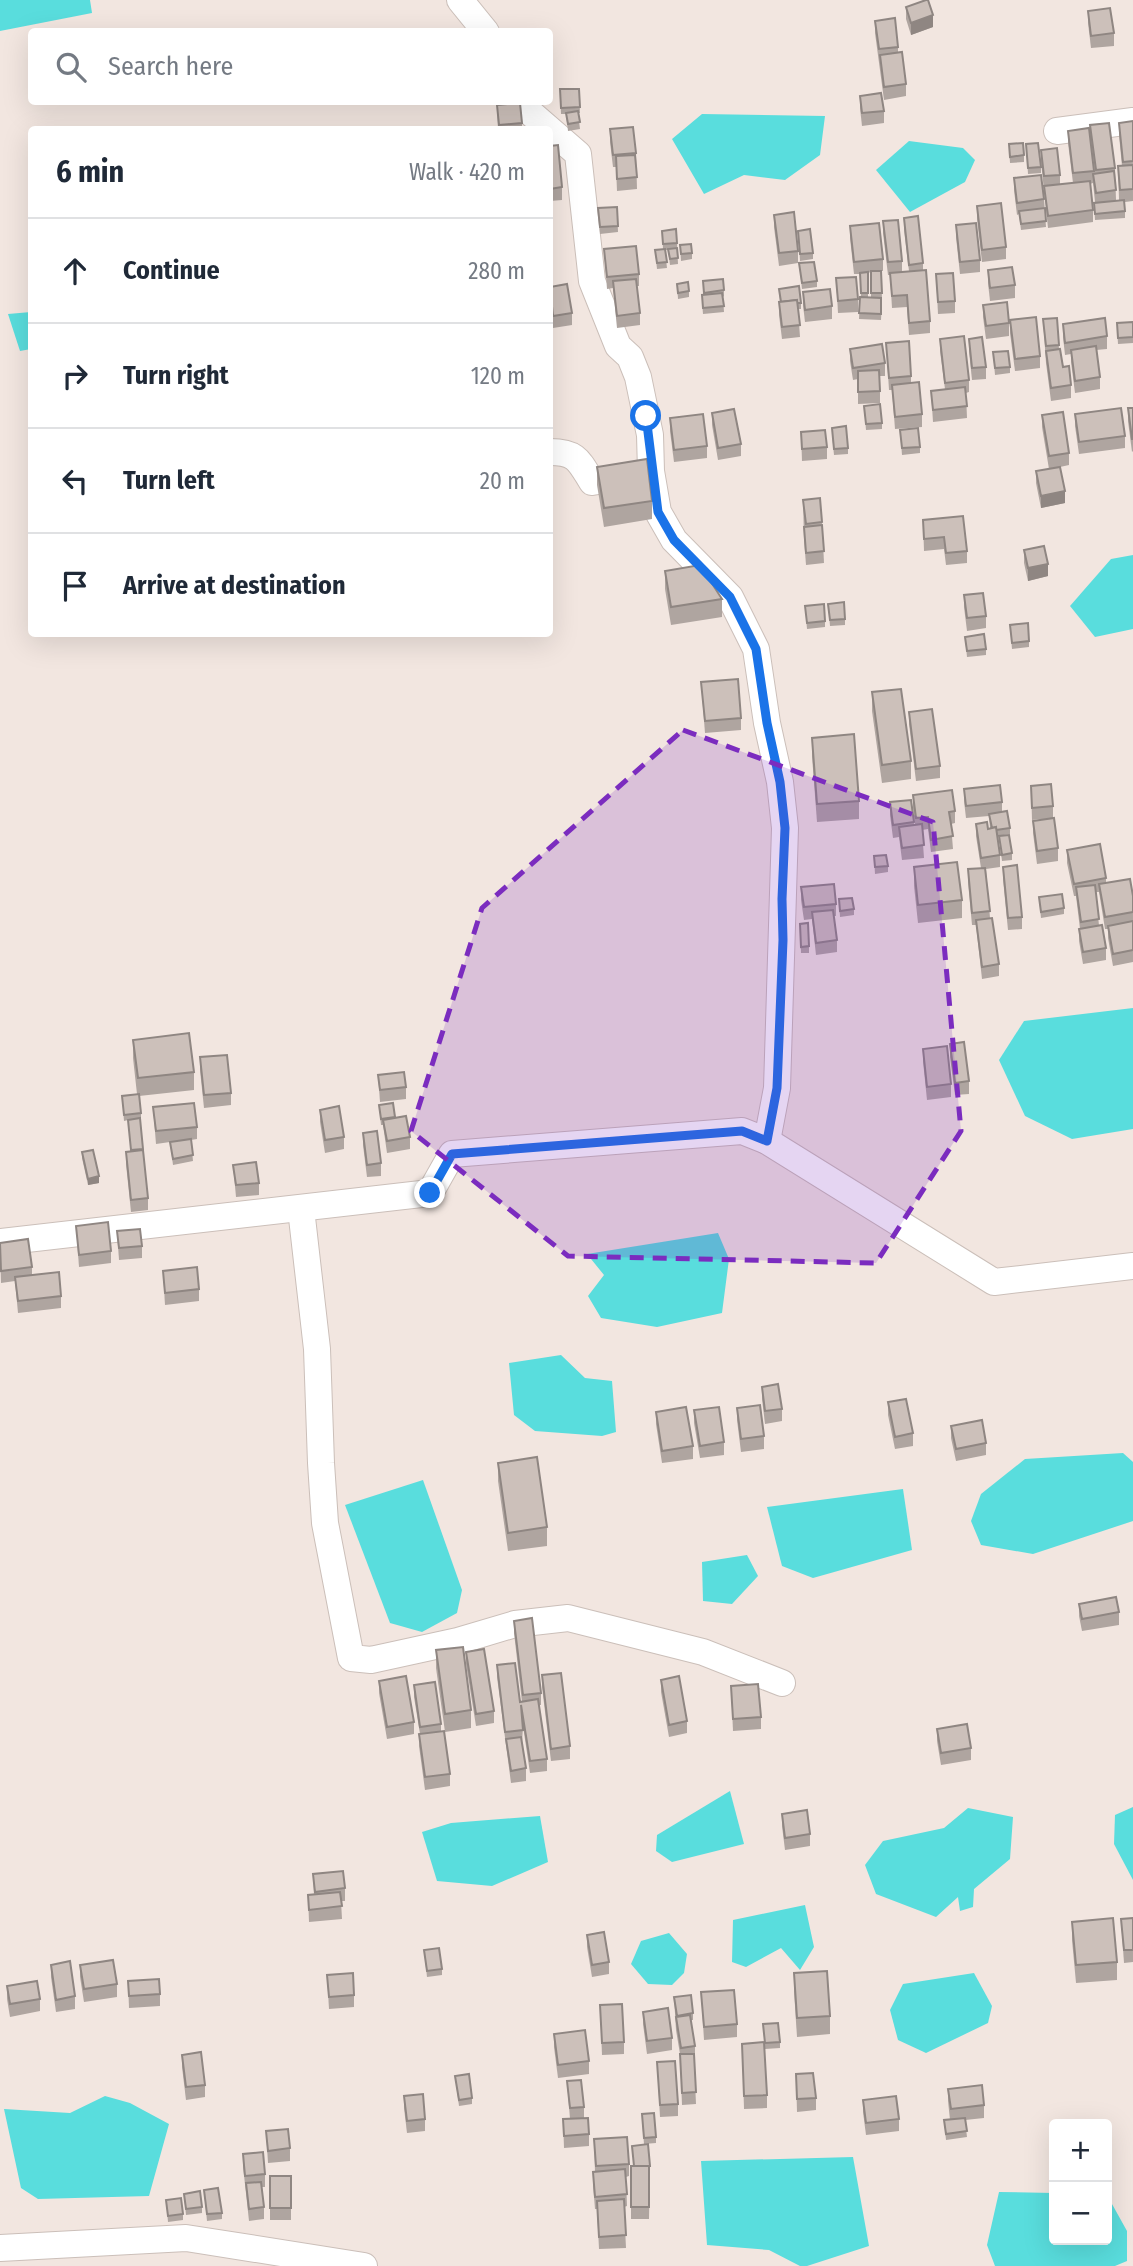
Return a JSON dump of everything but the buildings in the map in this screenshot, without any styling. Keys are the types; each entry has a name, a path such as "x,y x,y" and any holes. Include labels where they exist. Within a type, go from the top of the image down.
{"street":[{"path":"460,0 483,28"},
{"path":"521,105 546,126"},
{"path":"1057,131 1133,121"},
{"path":"553,132 578,154 592,281 618,346 630,357 638,377 650,435 651,471 658,512 674,540 730,597 756,649 767,723 780,782 785,828 777,1088 767,1141"},
{"path":"553,452 565,452 576,457 592,482 651,471"},
{"path":"0,1242 430,1193 452,1154 742,1131 767,1141 994,1282 1133,1266"},
{"path":"300,1209 317,1349 325,1523 351,1658 371,1660 515,1625 568,1618 703,1652 782,1683"},
{"path":"0,2248 186,2238 364,2266"}],"highlighted area":[{"path":"683,730 933,822 961,1131 876,1263 568,1256 411,1131 482,908"}],"water":[{"path":"0,0 90,0 92,13 0,31"},
{"path":"702,114 825,116 820,155 785,180 744,175 704,194 672,139"},
{"path":"909,141 963,148 975,160 965,182 910,212 876,170"},
{"path":"28,312 28,350 20,351 8,314"},
{"path":"1133,555 1133,629 1095,637 1070,606 1111,559"},
{"path":"1133,1008 1133,1129 1072,1139 1025,1116 999,1060 1024,1021"},
{"path":"718,1233 729,1259 722,1313 657,1327 601,1318 588,1296 604,1275 587,1254"},
{"path":"561,1355 585,1378 612,1381 616,1432 602,1436 535,1431 514,1415 509,1363"},
{"path":"1123,1453 1133,1462 1133,1521 1033,1554 981,1545 971,1521 981,1494 1025,1459"},
{"path":"423,1480 462,1590 457,1613 422,1632 390,1623 345,1505"},
{"path":"903,1489 912,1550 813,1578 782,1566 767,1507"},
{"path":"747,1555 758,1576 732,1604 703,1601 702,1562"},
{"path":"730,1791 744,1844 672,1862 656,1851 657,1835"},
{"path":"1133,1807 1133,1880 1114,1844 1115,1815"},
{"path":"968,1808 1013,1817 1010,1859 974,1889 973,1907 960,1911 958,1897 936,1917 876,1894 865,1865 883,1841 944,1828"},
{"path":"540,1816 548,1862 492,1886 437,1881 422,1832 451,1823"},
{"path":"805,1905 814,1947 800,1970 781,1948 746,1967 732,1962 733,1920"},
{"path":"669,1933 687,1954 684,1973 672,1985 648,1984 631,1964 641,1941"},
{"path":"974,1973 992,2006 988,2023 926,2053 898,2040 890,2010 903,1984"},
{"path":"105,2096 130,2103 169,2124 149,2196 38,2199 21,2188 4,2109 70,2113"},
{"path":"853,2157 869,2246 800,2266 769,2250 707,2245 701,2161"},
{"path":"999,2192 1049,2193 1049,2245 1112,2245 1112,2204 1127,2231 1127,2261 1115,2266 995,2266 987,2245"}],"route":[{"path":"430,1193 452,1154 742,1131 767,1141 777,1088 783,940 785,828 780,782 761,690 756,649 730,597 674,540 658,512 646,416"}]}
